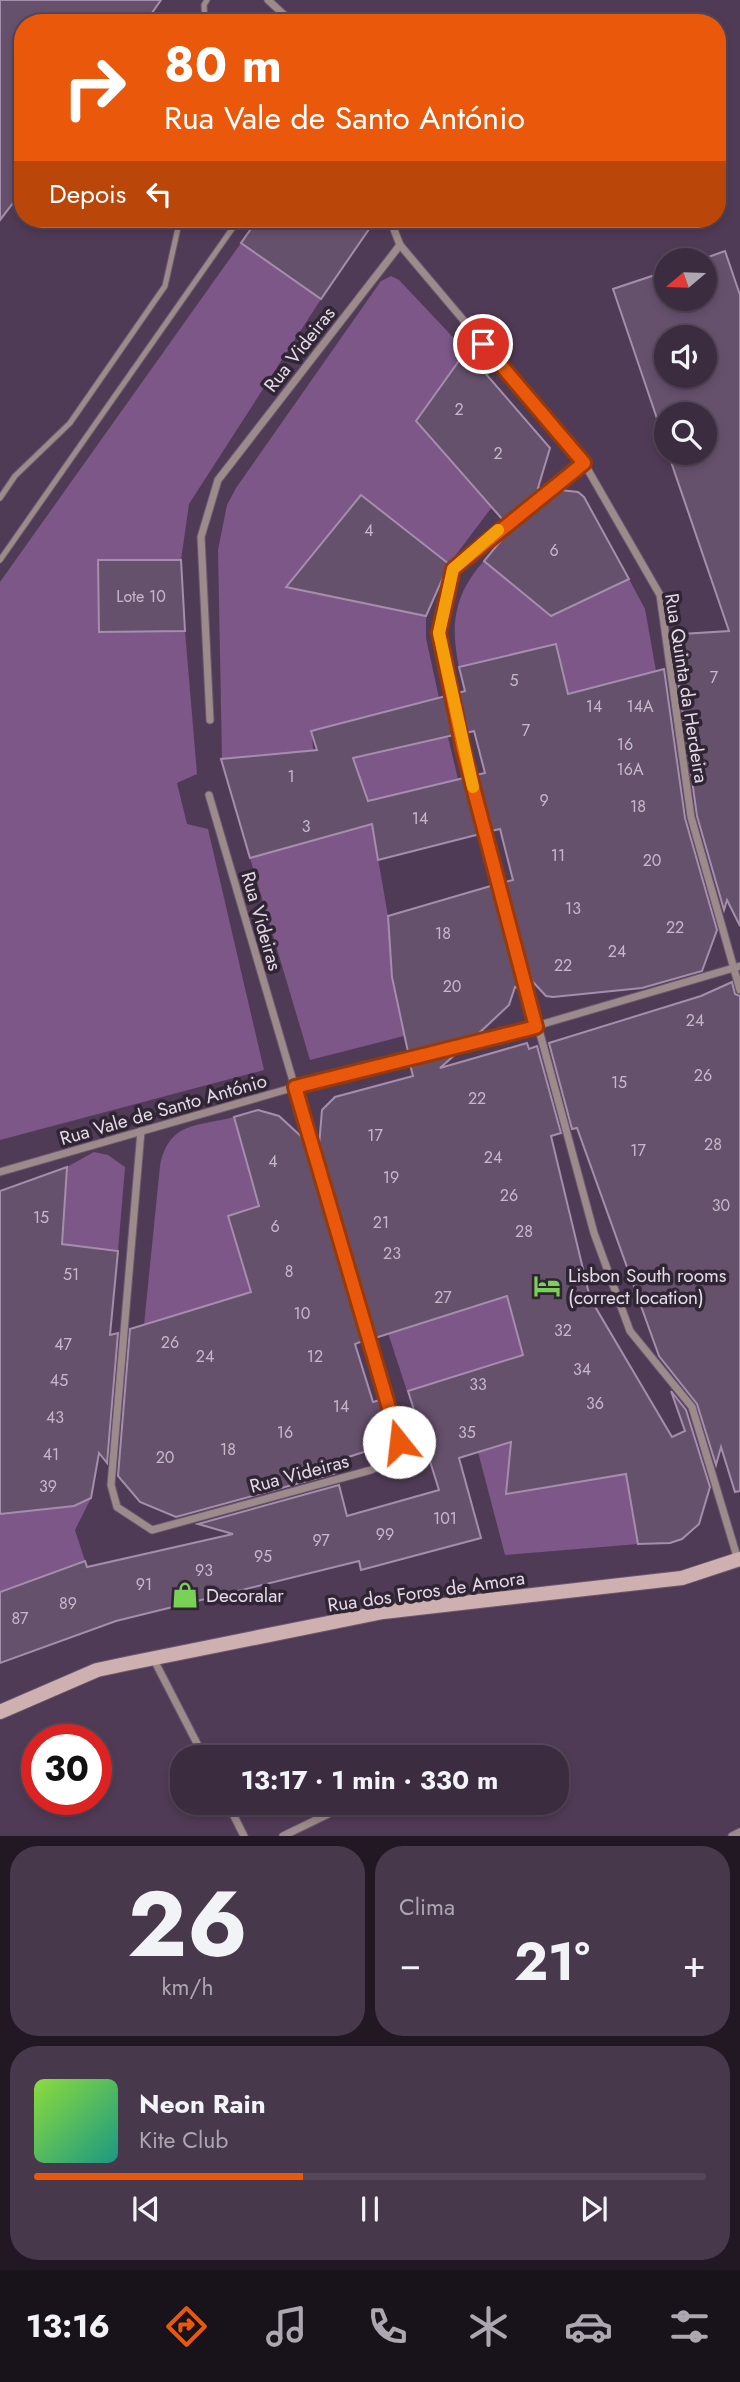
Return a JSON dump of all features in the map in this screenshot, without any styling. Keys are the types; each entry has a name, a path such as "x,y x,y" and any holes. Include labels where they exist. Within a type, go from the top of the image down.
{"main road":[{"name":"Rua dos Foros de Amora","path":"0,1712 97,1670 153,1658 383,1612 682,1578 739,1559"}],"street":[{"path":"268,0 283,14"},
{"name":"Rua Quinta da Herdeira","path":"393,228 400,245 584,463 660,595 691,817 736,968 740,990"},
{"name":"Rua Videiras","path":"210,720 201,537 218,480 400,245"},
{"path":"584,463 453,569 439,633 463,749 536,1027 594,1233 630,1331 692,1407 739,1559"},
{"name":"Rua Videiras","path":"141,1131 111,1485 117,1507 152,1530 371,1470 391,1461 399,1442 209,795"},
{"name":"Rua Vale de Santo António","path":"0,1172 295,1087 536,1027 736,968"},
{"path":"153,1658 198,1745"},
{"path":"234,1815 244,1836"},
{"path":"283,1836 326,1815"},
{"path":"732,1836 740,1832"}],"lane":[{"path":"0,498 15,476 70,423 165,286 178,228"},
{"path":"0,560 234,228"}],"shaded area":[{"path":"241,243 321,299 189,504 181,560 98,560 99,632 185,631 197,774 177,783 187,824 208,829 264,1070 0,1140 0,582"},
{"path":"391,276 399,280 466,351 416,421 492,507 449,564 286,587 426,616 426,638 439,698 312,731 313,750 222,759 218,550 227,505 236,488 381,281"},
{"path":"484,561 551,616 629,579 645,609 656,671 568,694 556,644 459,667 455,637 457,611 466,586"},
{"path":"448,737 458,779 368,801 347,760"},
{"path":"372,824 388,916 392,977 404,1036 310,1060 250,858"},
{"path":"234,1117 259,1206 228,1217 251,1292 144,1325 160,1166 164,1152 170,1141 186,1129"},
{"path":"94,1152 108,1155 125,1167 118,1251 62,1244 67,1167"},
{"path":"507,1296 523,1355 407,1391 388,1333"},
{"path":"511,1442 506,1493 626,1474 638,1544 505,1555 478,1452"},
{"path":"91,1498 75,1530 85,1561 0,1592 0,1512 74,1506"}],"building":[{"path":"0,0 161,0 151,14 14,14 14,202 0,220"},
{"path":"252,228 370,228 321,299 241,243"},
{"path":"725,251 740,295 740,926 727,900 724,910 697,816 676,666 686,664 682,634 729,631 672,465 717,465 717,402 654,402 654,410 613,289 654,275 654,312 718,312 718,254"},
{"path":"466,351 550,448 538,488 543,488 503,520 416,421"},
{"path":"560,490 578,492 584,497 629,579 551,616 484,561 508,532"},
{"path":"361,495 449,564 426,616 286,587"},
{"path":"98,560 181,560 185,631 99,632"},
{"path":"556,644 568,694 664,669 685,818 717,930 702,971 642,988 553,997 546,996 532,981 505,882 513,880 500,829 491,831 476,775 485,773 474,731 466,733 458,693 465,691 459,667"},
{"path":"446,696 454,735 353,758 368,801 464,778 480,834 378,860 372,824 250,858 221,759 317,750 311,731"},
{"path":"494,885 520,983 518,988 515,987 509,1005 477,1035 408,1052 392,977 388,916"},
{"path":"732,982 735,994 740,996 740,1491 735,1492 721,1447 716,1465 697,1404 659,1356 577,1128 572,1129 549,1043 701,996"},
{"path":"527,1043 529,1049 537,1046 561,1133 551,1136 590,1298 672,1437 685,1431 671,1391 686,1410 710,1487 699,1524 682,1539 670,1543 638,1544 626,1474 506,1494 511,1442 459,1458 481,1538 361,1570 359,1561 116,1621 0,1663 0,1592 85,1561 87,1567 233,1534 198,1524 339,1485 347,1516 439,1490 408,1391 523,1355 507,1296 375,1338 319,1146 322,1110 335,1097 413,1076 410,1064 458,1052 440,1068"},
{"path":"258,1110 279,1116 304,1139 363,1341 355,1344 373,1402 380,1400 387,1424 381,1444 333,1462 336,1473 176,1517 140,1502 118,1476 130,1329 251,1292 228,1216 259,1206 234,1117"},
{"path":"67,1167 62,1244 118,1251 110,1335 118,1333 107,1463 99,1453 91,1498 74,1506 0,1514 0,1191"}],"slow traffic":[{"path":"473,787 439,633 453,569 498,530"}],"place":[{"name":"Lisbon South rooms (correct location)","path":"547,1286"},
{"name":"Decoralar","path":"185,1595"}],"route":[{"path":"399,1442 295,1087 536,1027 463,749 439,633 453,569 584,463 483,344"}]}
